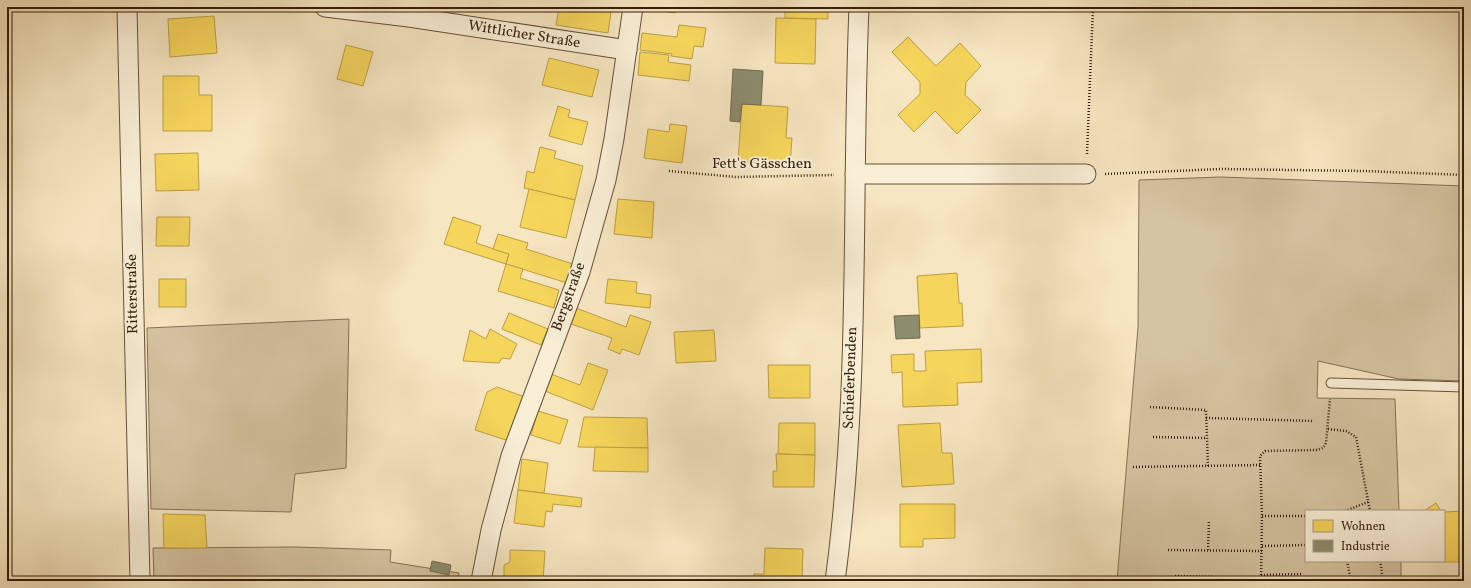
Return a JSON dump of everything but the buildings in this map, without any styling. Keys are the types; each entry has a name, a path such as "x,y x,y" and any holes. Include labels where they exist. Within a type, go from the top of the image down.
{"street":[{"name":"Ritterstraße","path":"127,7 140,581"},
{"name":"Wittlicher Straße","path":"325,7 627,50"},
{"name":"Bergstraße","path":"481,581 491,530 511,456 580,272 606,180 614,139 633,7"},
{"name":"Schieferbenden","path":"835,581 851,414 859,7"},
{"path":"855,174 1086,174"}],"lane":[{"path":"1331,383 1464,387"}],"path":[{"path":"1094,7 1086,174 1229,170 1364,171 1464,175"},
{"name":"Fett's Gässchen","path":"669,171 736,177 855,174"},
{"path":"1261,578 1262,516 1260,456 1265,451 1316,450 1323,448 1326,443 1328,429 1331,383"},
{"path":"1150,407 1206,410 1208,466"},
{"path":"1206,418 1314,421"},
{"path":"1328,429 1346,431 1356,437 1370,510"},
{"path":"1153,437 1207,438"},
{"path":"1133,467 1260,465"},
{"path":"1348,510 1368,502"},
{"path":"1262,516 1305,516"},
{"path":"1208,550 1209,520"},
{"path":"1262,546 1305,545"},
{"path":"1168,550 1262,551"},
{"path":"1347,562 1351,581"},
{"path":"1380,562 1382,572 1381,581"},
{"path":"1175,576 1261,578 1303,574"}],"shaded area":[{"path":"1221,177 1464,186 1464,381 1399,379 1318,361 1317,398 1395,399 1399,510 1305,510 1305,562 1401,562 1401,581 1117,581 1138,327 1139,180"},
{"path":"349,319 346,468 295,474 291,512 151,509 147,328"},
{"path":"295,547 391,550 390,562 459,573 458,581 154,581 153,548"}]}
